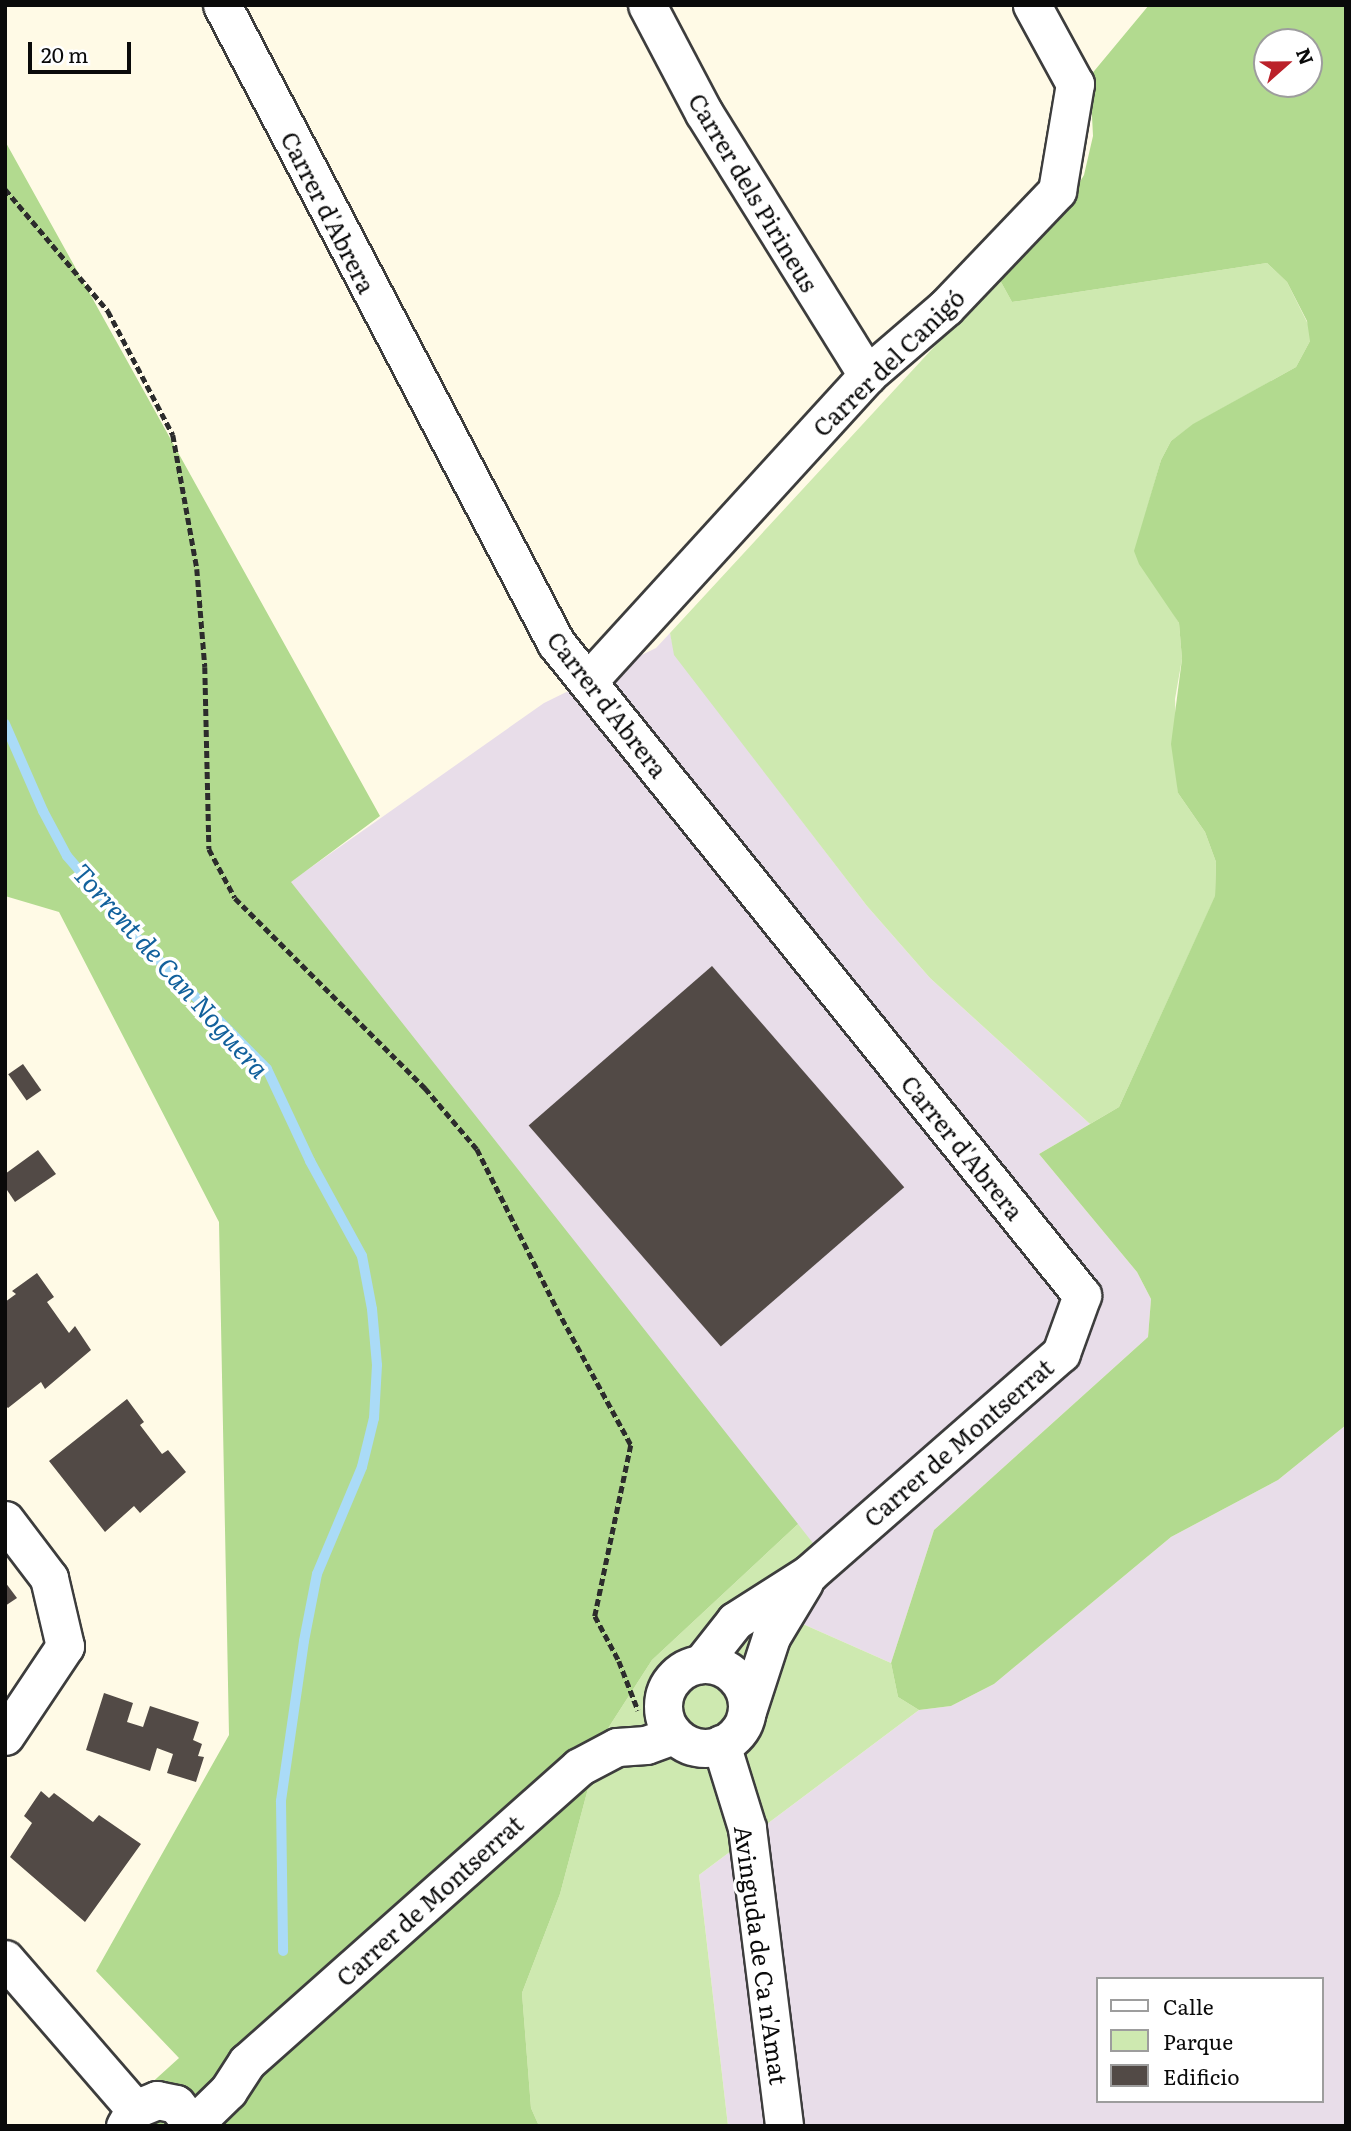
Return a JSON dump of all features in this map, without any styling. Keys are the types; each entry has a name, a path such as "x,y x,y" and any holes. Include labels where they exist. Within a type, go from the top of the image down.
{"street":[{"name":"Carrer d'Abrera","path":"222,5 550,630 588,681 1083,1295"},
{"name":"Carrer dels Pirineus","path":"647,5 704,113 867,375"},
{"name":"Carrer del Canigó","path":"588,681 867,375 946,307 1057,191 1075,84 1032,5"},
{"name":"Carrer de Montserrat","path":"701,1664 735,1621 810,1573 1060,1353 1083,1295"},
{"path":"5,1520 49,1578 65,1646 5,1736"},
{"name":"Carrer de Montserrat","path":"747,1711 771,1637 810,1573"},
{"path":"701,1664 713,1664 735,1676 746,1698 747,1711 738,1731 721,1744 695,1746 660,1721 669,1684 688,1667 701,1664"},
{"name":"Carrer de Montserrat","path":"188,2118 228,2091 247,2063 579,1767 617,1747 646,1745 660,1721"},
{"name":"Avinguda de Ca n'Amat","path":"721,1744 747,1828 784,2126"},
{"path":"5,1959 130,2117 157,2100 188,2118"}],"path":[{"path":"5,189 108,311 173,435 197,569 205,667 209,849 235,898 425,1088 477,1149 556,1309 631,1445 595,1616 619,1661 660,1721"}],"shaded area":[{"path":"670,633 675,655 867,906 930,978 1090,1124 1039,1154 1137,1272 1151,1299 1148,1337 934,1530 891,1663 796,1621 836,1574 290,882 544,703 656,648"},
{"path":"1346,1425 1346,2126 728,2126 699,1875 919,1710 951,1706 994,1684 1171,1537 1278,1480"}],"green space":[{"path":"1149,5 1346,5 1346,1425 1278,1480 1171,1537 994,1684 951,1706 919,1710 898,1697 891,1663 934,1530 1148,1337 1151,1299 1137,1272 1039,1154 1119,1107 1215,896 1216,862 1205,832 1178,793 1171,744 1182,659 1179,623 1139,564 1134,551 1161,460 1171,441 1193,424 1296,367 1310,341 1307,321 1287,282 1267,263 1012,302 996,273 1066,205 1084,175 1093,136 1090,76"},
{"path":"5,141 380,816 291,882 798,1524 652,1660 587,1761 590,1781 560,1894 522,1993 531,2108 539,2126 104,2126 179,2058 96,1971 229,1735 219,1222 59,912 5,896"},
{"path":"1267,263 1287,282 1311,330 1310,341 1296,367 1194,424 1171,441 1161,460 1135,551 1179,623 1182,659 1175,699 1178,793 1205,832 1216,862 1215,897 1119,1107 1090,1124 930,978 867,906 674,655 670,633 945,335 996,273 1012,302"},
{"path":"798,1524 837,1574 796,1621 891,1663 898,1697 919,1710 699,1875 728,2126 539,2126 531,2108 522,1993 560,1894 590,1781 587,1761 652,1660"}],"building":[{"path":"712,966 904,1187 721,1347 529,1125"},
{"path":"23,1064 41,1090 27,1101 8,1074"},
{"path":"38,1150 56,1174 15,1202 5,1187 5,1174"},
{"path":"37,1273 54,1297 47,1302 69,1333 75,1326 91,1350 45,1389 41,1382 8,1408 5,1405 5,1302 16,1294 12,1291"},
{"path":"127,1399 144,1422 140,1425 162,1454 168,1450 186,1472 140,1513 134,1506 105,1532 49,1461"},
{"path":"5,1582 17,1598 5,1606"},
{"path":"104,1693 133,1703 127,1722 143,1727 150,1706 199,1722 193,1740 202,1744 198,1756 204,1757 196,1782 167,1773 173,1754 157,1748 150,1771 86,1750"},
{"path":"41,1791 49,1798 54,1793 93,1822 99,1815 141,1844 85,1922 10,1857 32,1823 24,1816"}],"waterway":[{"name":"Torrent de Can Noguera","path":"5,724 43,811 67,856 140,941 267,1069 310,1161 362,1256 372,1309 377,1365 374,1418 362,1467 317,1574 304,1641 281,1801 283,1951"}]}
